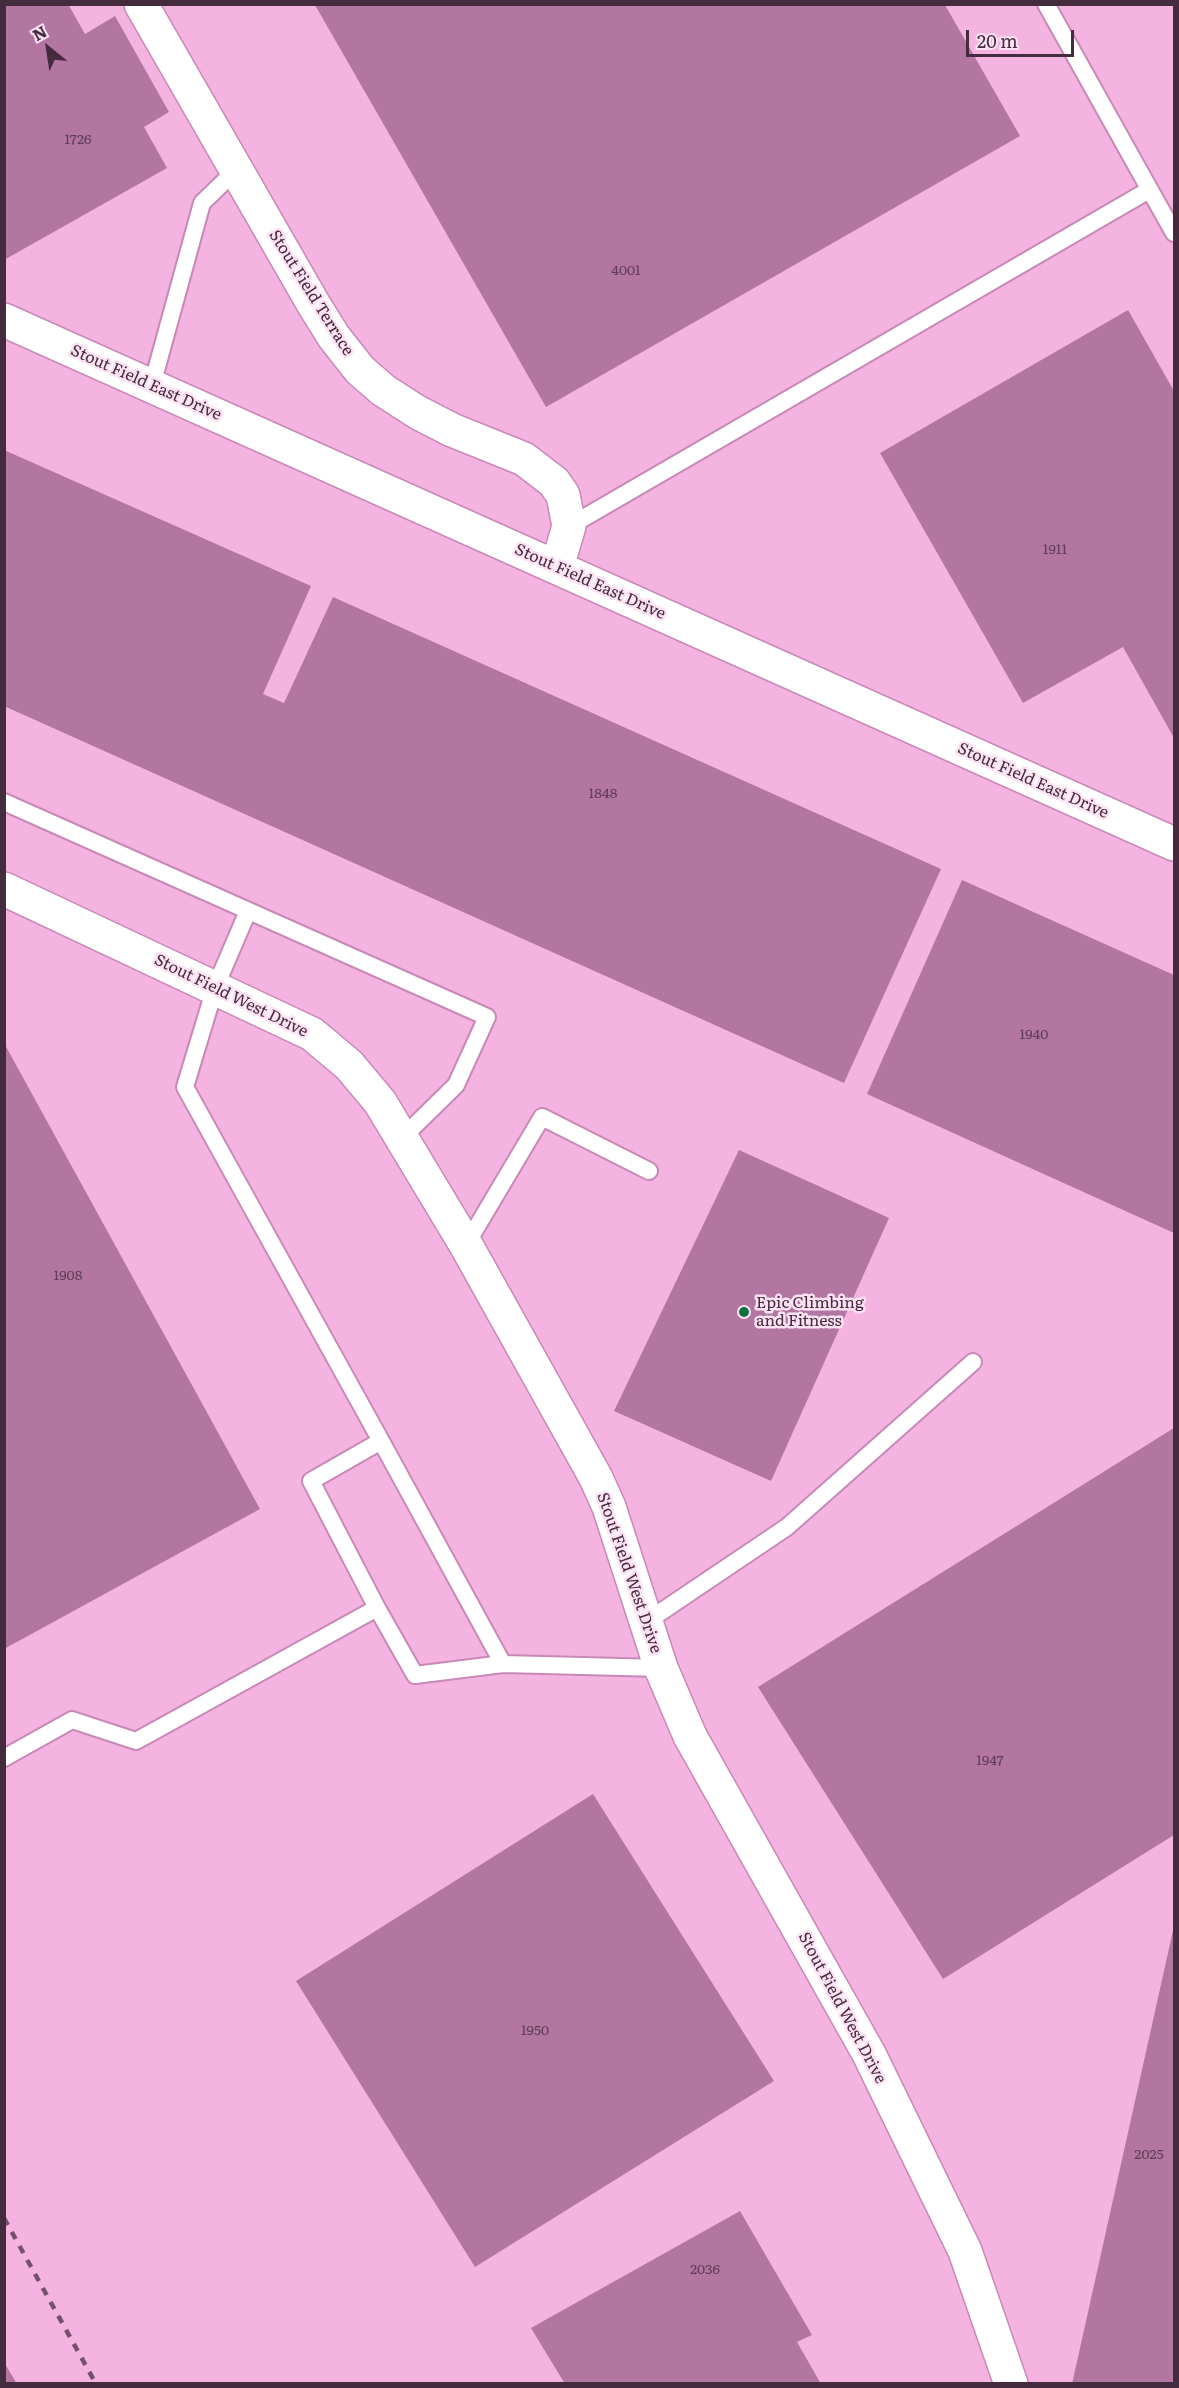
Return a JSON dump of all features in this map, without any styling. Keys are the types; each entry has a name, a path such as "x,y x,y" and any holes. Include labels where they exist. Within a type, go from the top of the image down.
{"street":[{"name":"Stout Field Terrace","path":"141,4 314,305 334,337 360,370 383,390 417,412 524,459 538,469 563,495 568,526 557,567"},
{"name":"Stout Field East Drive","path":"4,320 1174,844"},
{"name":"Stout Field West Drive","path":"4,889 312,1034 349,1065 380,1102 466,1245 596,1478 609,1507 661,1668 707,1769 870,2054 965,2251 1011,2384"}],"lane":[{"path":"1046,4 1174,233"},
{"path":"152,385 201,203 236,171"},
{"path":"568,526 1149,190"},
{"path":"4,802 487,1017 456,1086 402,1138"},
{"path":"248,910 215,988 185,1087 503,1664"},
{"path":"466,1245 542,1117 650,1171"},
{"path":"646,1622 788,1527 974,1362"},
{"path":"381,1441 311,1481 377,1608 415,1675 503,1664 661,1668"},
{"path":"4,1758 72,1720 136,1741 377,1608"}],"building":[{"path":"4,4 68,4 85,34 115,16 169,112 144,127 167,168 4,260"},
{"path":"315,5 945,5 1020,136 546,407"},
{"path":"1128,310 1174,391 1174,738 1123,647 1023,703 880,453"},
{"path":"4,450 311,586 263,694 284,703 333,597 941,869 844,1083 4,706"},
{"path":"962,880 1174,975 1174,1233 867,1094"},
{"path":"4,1043 260,1509 4,1649"},
{"name":"Epic Climbing and Fitness","path":"739,1150 889,1218 771,1481 614,1411"},
{"path":"1174,1428 1174,1835 943,1979 758,1687"},
{"path":"593,1794 774,2081 475,2267 296,1981"},
{"path":"1174,1926 1174,2384 1072,2384"},
{"path":"740,2211 812,2335 797,2342 821,2384 565,2384 531,2328"},
{"path":"4,2362 17,2384 4,2384"}],"railway":[{"path":"4,2218 96,2384"}],"place":[{"name":"Epic Climbing and Fitness","path":"744,1312"}]}
